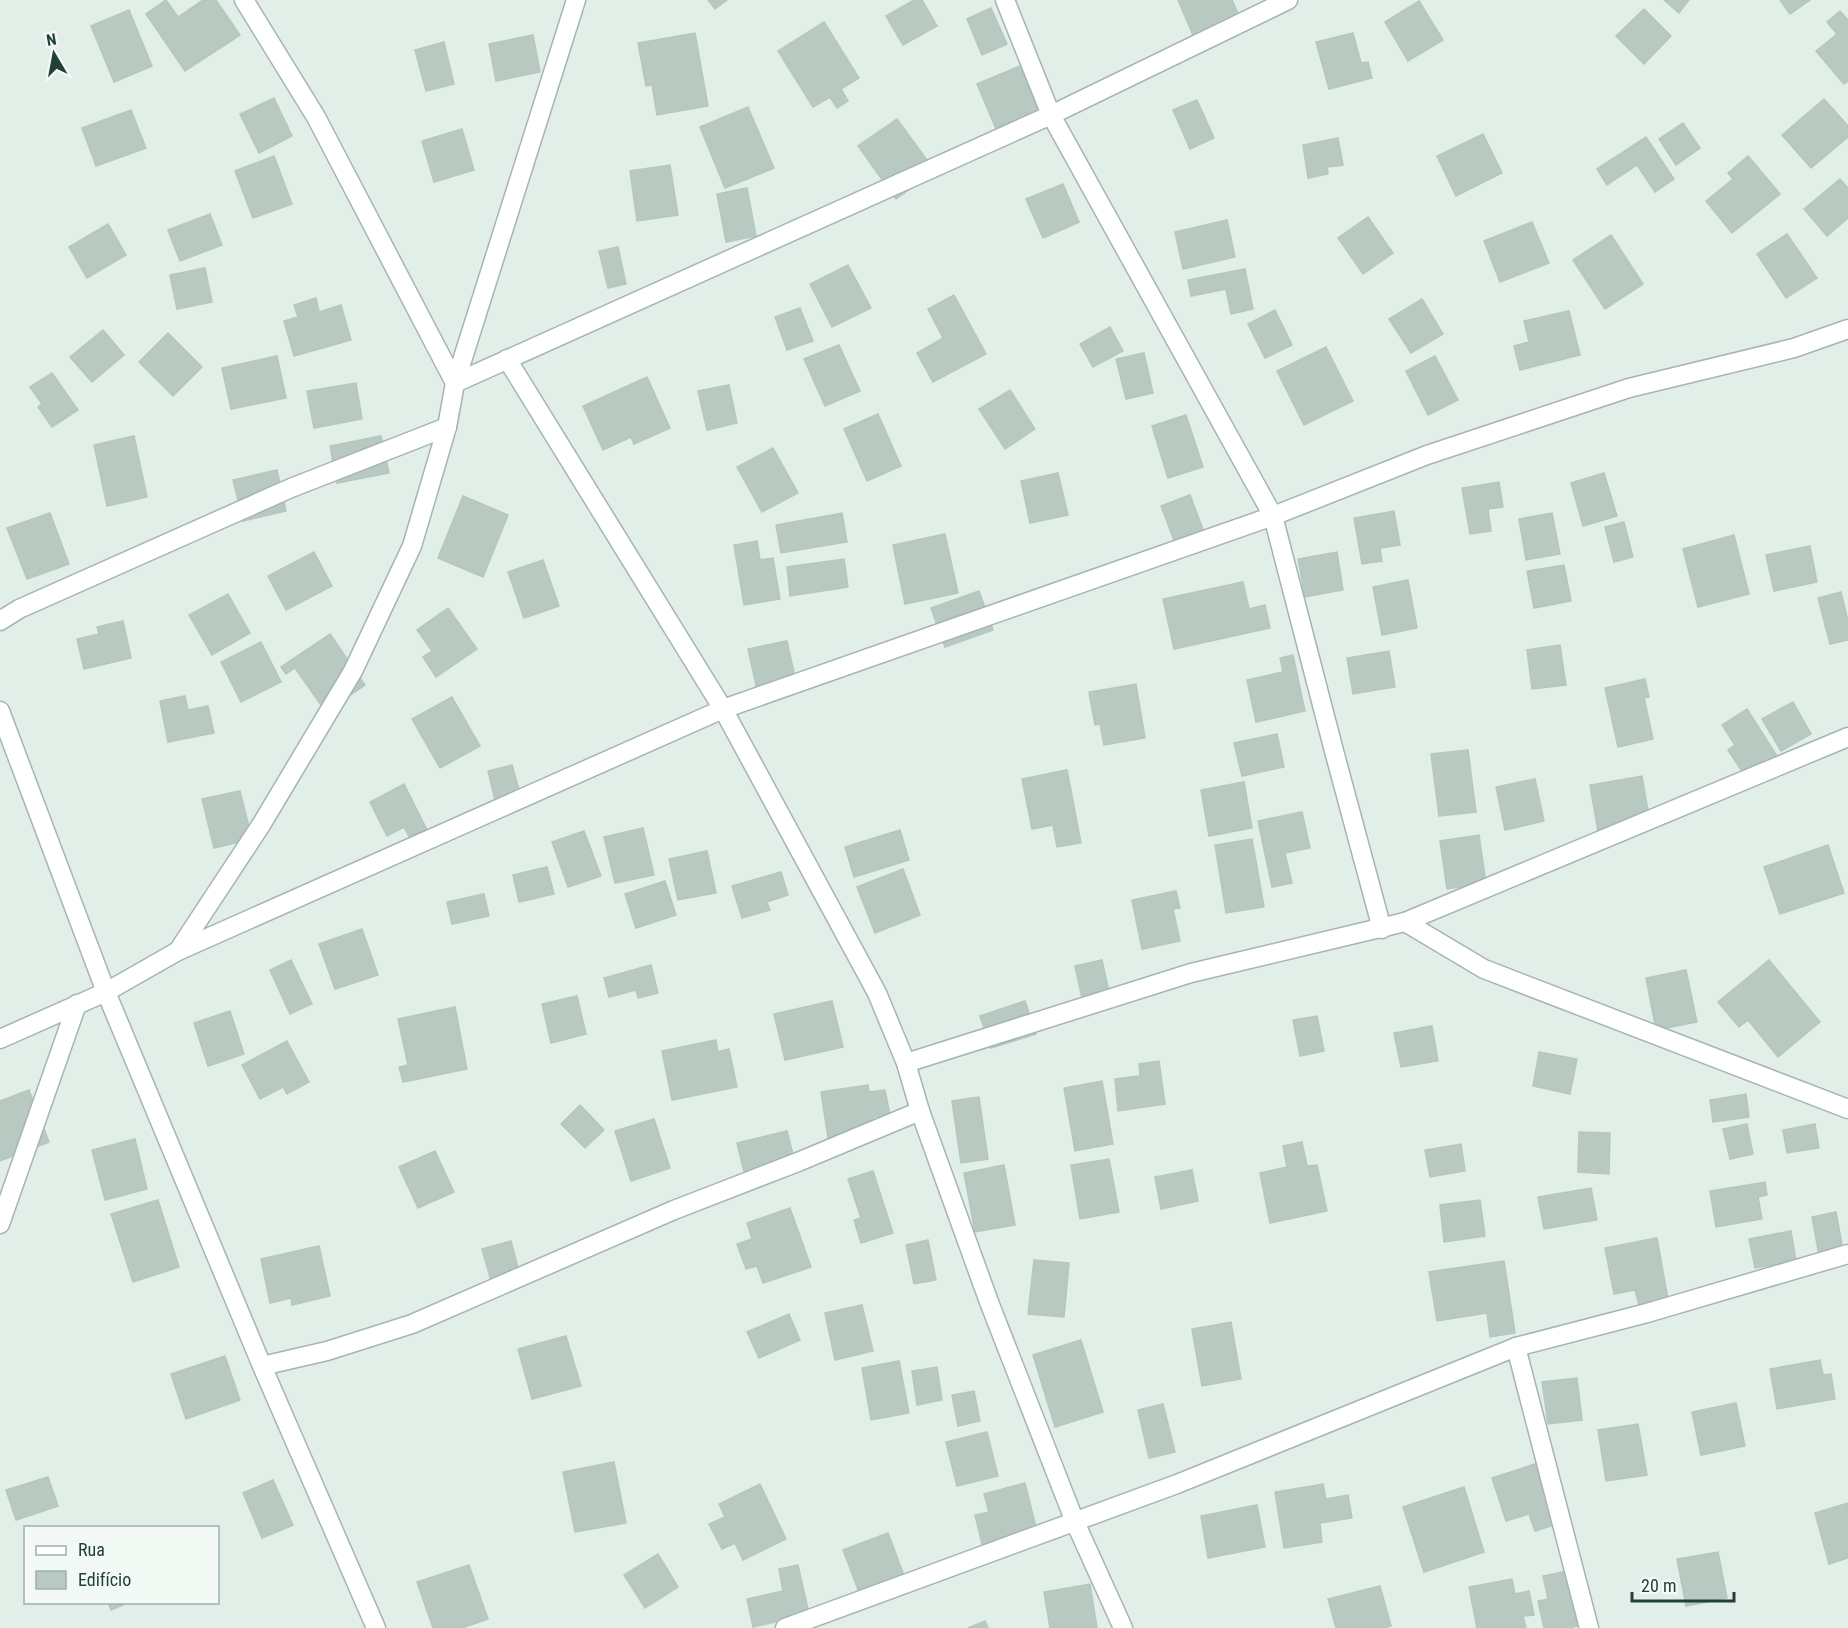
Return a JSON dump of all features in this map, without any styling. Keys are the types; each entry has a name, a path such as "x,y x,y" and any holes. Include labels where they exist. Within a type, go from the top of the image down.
{"street":[{"path":"244,0 316,117 455,383"},
{"path":"178,951 261,825 353,672 412,546 447,426 455,383 576,0"},
{"path":"1005,0 1051,115 1273,516 1382,929"},
{"path":"455,383 1051,115 1288,0"},
{"path":"0,1039 106,992 178,951 723,709 1273,516 1427,454 1629,388 1794,348 1848,329"},
{"path":"507,359 723,709 877,993 906,1064 920,1111 985,1291 1075,1522 1122,1628"},
{"path":"0,621 19,609 291,488 447,426"},
{"path":"0,711 106,992 262,1366 376,1628"},
{"path":"906,1064 1191,973 1405,922 1848,737"},
{"path":"1405,922 1484,969 1848,1109"},
{"path":"0,1224 77,1004"},
{"path":"262,1366 327,1351 412,1324 674,1210 920,1111"},
{"path":"785,1628 1178,1484 1516,1347 1647,1313 1848,1254"},
{"path":"1516,1347 1589,1628"}],"building":[{"path":"166,0 178,17 203,0 216,0 240,35 185,71 146,14"},
{"path":"708,0 727,0 715,9"},
{"path":"914,0 922,0 937,26 903,45 886,16"},
{"path":"1178,0 1232,0 1242,22 1196,42"},
{"path":"1664,0 1689,0 1679,13"},
{"path":"1780,0 1810,0 1790,14"},
{"path":"1419,1 1443,40 1408,61 1385,22"},
{"path":"991,8 1007,44 982,55 967,19"},
{"path":"1644,9 1671,36 1644,64 1616,36"},
{"path":"129,10 152,66 114,82 91,26"},
{"path":"1840,11 1848,20 1848,81 1844,84 1816,51 1837,34 1827,22"},
{"path":"824,22 859,78 841,89 848,101 837,108 830,97 813,107 778,51"},
{"path":"695,33 708,106 657,115 652,85 646,86 638,43"},
{"path":"1353,33 1361,63 1368,62 1372,78 1329,89 1316,42"},
{"path":"533,35 540,72 496,81 489,44"},
{"path":"444,42 454,84 426,91 415,50"},
{"path":"1020,66 1039,111 996,129 977,84"},
{"path":"274,98 292,136 259,153 240,114"},
{"path":"1824,99 1848,126 1848,137 1811,168 1782,135"},
{"path":"1197,100 1214,138 1190,149 1173,110"},
{"path":"748,107 774,168 725,188 700,127"},
{"path":"131,110 146,148 96,166 82,128"},
{"path":"897,119 935,171 896,199 858,146"},
{"path":"1683,123 1700,148 1676,165 1659,139"},
{"path":"462,129 474,170 434,182 422,141"},
{"path":"1483,134 1502,173 1456,196 1437,156"},
{"path":"1646,137 1674,179 1655,192 1637,165 1607,185 1597,169"},
{"path":"1338,138 1343,165 1327,167 1328,174 1308,178 1303,145"},
{"path":"274,156 292,204 253,218 235,171"},
{"path":"1748,156 1780,194 1732,233 1706,201 1733,179 1728,173"},
{"path":"670,165 678,215 637,221 630,171"},
{"path":"1840,179 1848,188 1848,218 1827,236 1804,209"},
{"path":"1063,184 1079,222 1043,238 1026,199"},
{"path":"747,188 756,236 726,242 717,194"},
{"path":"210,214 222,245 180,261 168,230"},
{"path":"1368,217 1393,253 1363,274 1338,238"},
{"path":"1227,220 1235,257 1183,269 1175,232"},
{"path":"1532,222 1549,263 1500,282 1484,241"},
{"path":"108,224 126,255 87,278 69,247"},
{"path":"1787,234 1817,278 1786,298 1757,254"},
{"path":"1611,235 1643,284 1605,309 1573,260"},
{"path":"618,247 626,284 608,288 599,251"},
{"path":"848,265 871,308 832,327 810,284"},
{"path":"205,268 212,302 177,309 170,275"},
{"path":"1245,269 1253,309 1231,314 1226,289 1191,296 1188,280"},
{"path":"954,295 986,354 933,382 917,353 943,338 928,309"},
{"path":"316,298 319,312 341,305 351,340 294,356 284,321 298,317 294,305"},
{"path":"1422,299 1443,334 1411,353 1389,319"},
{"path":"800,308 813,341 787,350 775,317"},
{"path":"1275,310 1292,345 1265,358 1248,324"},
{"path":"1569,311 1580,355 1520,370 1514,346 1529,342 1524,321"},
{"path":"1110,327 1123,351 1093,367 1080,344"},
{"path":"103,330 124,355 92,382 70,357"},
{"path":"168,333 202,367 173,396 139,362"},
{"path":"839,345 860,391 825,406 804,359"},
{"path":"1326,347 1353,401 1304,425 1277,371"},
{"path":"1144,353 1153,393 1126,399 1116,359"},
{"path":"277,356 286,398 231,409 222,368"},
{"path":"1435,356 1458,400 1428,415 1406,371"},
{"path":"52,373 78,410 52,427 38,407 42,404 30,387"},
{"path":"647,377 670,428 634,444 631,437 603,450 583,406"},
{"path":"356,383 362,419 314,428 307,391"},
{"path":"729,385 737,423 707,430 698,391"},
{"path":"1010,390 1035,429 1005,449 979,409"},
{"path":"878,414 901,466 867,481 844,429"},
{"path":"1186,415 1203,467 1168,478 1152,426"},
{"path":"134,436 147,497 107,506 94,445"},
{"path":"381,436 389,473 337,483 330,446"},
{"path":"773,448 798,493 762,512 737,467"},
{"path":"277,470 286,511 243,521 233,480"},
{"path":"1058,473 1068,515 1030,523 1021,481"},
{"path":"1604,473 1617,516 1583,526 1571,483"},
{"path":"1499,482 1503,507 1488,509 1491,531 1470,534 1462,488"},
{"path":"1190,495 1207,540 1178,551 1161,506"},
{"path":"463,496 508,515 483,577 438,558"},
{"path":"1394,511 1400,545 1380,548 1382,561 1362,564 1354,518"},
{"path":"50,513 69,564 27,579 7,528"},
{"path":"842,513 847,542 781,553 776,525"},
{"path":"1552,513 1560,554 1526,560 1519,519"},
{"path":"1624,522 1633,557 1614,562 1605,527"},
{"path":"945,534 958,593 905,604 893,545"},
{"path":"1734,535 1749,594 1698,607 1683,549"},
{"path":"757,541 760,560 773,558 780,599 744,605 734,545"},
{"path":"1810,546 1817,582 1774,591 1766,555"},
{"path":"314,552 332,586 286,610 268,576"},
{"path":"1337,552 1343,590 1305,597 1298,559"},
{"path":"844,559 848,587 790,596 787,567"},
{"path":"543,560 559,606 524,618 508,572"},
{"path":"1564,565 1571,601 1534,608 1527,571"},
{"path":"1408,580 1417,628 1382,635 1373,587"},
{"path":"1243,582 1249,609 1265,605 1270,628 1174,649 1163,599"},
{"path":"979,591 993,630 945,647 931,608"},
{"path":"1841,592 1848,621 1848,640 1830,644 1818,598"},
{"path":"228,594 250,633 212,655 189,615"},
{"path":"448,608 477,649 436,677 423,657 432,651 417,630"},
{"path":"123,621 131,658 84,669 77,639 99,634 97,627"},
{"path":"330,634 365,685 326,712 295,668 286,674 281,667"},
{"path":"787,641 797,686 758,694 748,649"},
{"path":"261,642 281,682 241,702 221,662"},
{"path":"1560,645 1566,685 1532,689 1527,650"},
{"path":"1389,651 1395,687 1353,694 1347,658"},
{"path":"1293,655 1305,711 1256,722 1247,680 1283,672 1280,658"},
{"path":"1645,679 1649,697 1644,698 1653,739 1618,747 1605,688"},
{"path":"1136,684 1145,738 1104,745 1100,724 1095,725 1089,692"},
{"path":"185,696 188,710 208,706 214,733 168,742 160,701"},
{"path":"452,697 480,746 440,768 412,719"},
{"path":"1793,702 1811,734 1781,751 1762,719"},
{"path":"1747,709 1779,759 1747,779 1728,750 1735,745 1722,725"},
{"path":"1277,734 1284,767 1242,776 1234,743"},
{"path":"1468,750 1476,812 1439,816 1431,754"},
{"path":"512,765 520,793 495,800 488,771"},
{"path":"1067,770 1081,843 1057,847 1053,825 1032,829 1022,779"},
{"path":"1642,776 1651,829 1599,838 1590,785"},
{"path":"1535,779 1544,821 1505,830 1496,787"},
{"path":"1244,782 1252,828 1209,836 1201,790"},
{"path":"404,784 430,836 413,844 404,827 387,836 370,802"},
{"path":"240,791 252,839 214,848 202,799"},
{"path":"1302,812 1310,848 1285,853 1292,883 1272,887 1258,821"},
{"path":"643,828 654,875 615,883 604,837"},
{"path":"900,830 909,860 854,877 845,847"},
{"path":"584,831 601,876 568,887 552,842"},
{"path":"1479,835 1486,883 1447,889 1440,841"},
{"path":"1252,839 1264,907 1226,913 1215,845"},
{"path":"1828,845 1844,893 1780,914 1764,867"},
{"path":"707,851 716,893 678,900 669,859"},
{"path":"547,867 554,894 519,902 513,875"},
{"path":"903,869 920,915 875,933 857,887"},
{"path":"781,872 788,895 767,902 770,910 742,918 732,886"},
{"path":"665,881 676,915 636,928 625,894"},
{"path":"1176,891 1180,908 1173,909 1180,941 1142,949 1132,900"},
{"path":"484,894 489,916 452,924 447,902"},
{"path":"362,929 378,975 335,989 319,944"},
{"path":"291,960 312,1004 290,1014 270,970"},
{"path":"1102,960 1111,1001 1084,1007 1075,966"},
{"path":"1769,960 1820,1022 1778,1057 1748,1020 1739,1027 1718,1002"},
{"path":"651,965 658,993 638,998 636,990 609,997 604,978"},
{"path":"1686,970 1697,1022 1656,1030 1646,978"},
{"path":"577,996 586,1034 551,1043 542,1004"},
{"path":"832,1001 843,1047 785,1060 774,1014"},
{"path":"1025,1001 1036,1034 991,1048 980,1016"},
{"path":"455,1007 467,1069 403,1082 399,1067 408,1065 398,1019"},
{"path":"230,1011 244,1054 208,1066 194,1023"},
{"path":"1317,1016 1324,1051 1300,1056 1293,1020"},
{"path":"1432,1026 1438,1061 1401,1067 1394,1033"},
{"path":"716,1040 718,1052 729,1049 737,1087 672,1100 662,1051"},
{"path":"287,1041 309,1082 287,1094 283,1087 260,1099 242,1065"},
{"path":"1539,1052 1577,1059 1570,1094 1533,1086"},
{"path":"1159,1061 1165,1104 1118,1111 1115,1079 1140,1076 1139,1064"},
{"path":"1102,1081 1113,1144 1075,1151 1064,1088"},
{"path":"868,1085 869,1092 885,1090 890,1115 873,1117 875,1131 828,1138 821,1092"},
{"path":"29,1090 49,1142 0,1161 0,1101"},
{"path":"1746,1094 1749,1117 1713,1122 1710,1100"},
{"path":"979,1097 988,1159 961,1163 952,1101"},
{"path":"580,1105 604,1130 585,1148 561,1124"},
{"path":"654,1119 670,1168 631,1181 615,1131"},
{"path":"1747,1124 1753,1154 1730,1159 1723,1129"},
{"path":"1815,1124 1819,1148 1787,1153 1783,1130"},
{"path":"787,1131 796,1166 747,1184 737,1143"},
{"path":"1579,1132 1610,1133 1609,1174 1578,1172"},
{"path":"135,1139 147,1189 105,1200 92,1150"},
{"path":"1302,1142 1307,1166 1317,1165 1327,1211 1270,1223 1260,1173 1287,1167 1283,1146"},
{"path":"1461,1144 1465,1171 1430,1177 1425,1150"},
{"path":"435,1151 454,1192 418,1208 399,1167"},
{"path":"1109,1159 1119,1212 1080,1219 1071,1165"},
{"path":"1004,1165 1015,1225 975,1232 964,1173"},
{"path":"1192,1170 1198,1201 1161,1209 1155,1177"},
{"path":"873,1171 893,1233 861,1243 854,1220 861,1218 848,1179"},
{"path":"1765,1182 1767,1195 1758,1197 1762,1219 1716,1227 1710,1191"},
{"path":"1591,1188 1597,1220 1544,1229 1538,1197"},
{"path":"158,1200 179,1267 133,1282 111,1214"},
{"path":"1480,1200 1485,1236 1444,1242 1440,1205"},
{"path":"790,1208 811,1267 763,1283 757,1266 746,1269 737,1244 752,1239 747,1223"},
{"path":"1836,1212 1843,1250 1819,1255 1812,1217"},
{"path":"1791,1231 1796,1261 1755,1268 1749,1239"},
{"path":"1657,1238 1668,1299 1639,1305 1635,1290 1614,1294 1605,1248"},
{"path":"928,1240 936,1280 914,1284 906,1245"},
{"path":"511,1241 522,1283 494,1291 482,1249"},
{"path":"319,1246 330,1296 292,1305 291,1298 270,1303 261,1259"},
{"path":"1034,1260 1069,1263 1064,1317 1028,1314"},
{"path":"1504,1261 1515,1333 1490,1337 1487,1313 1437,1321 1429,1272"},
{"path":"862,1305 873,1351 835,1360 825,1313"},
{"path":"789,1314 800,1340 759,1358 747,1332"},
{"path":"1231,1322 1241,1379 1202,1386 1192,1329"},
{"path":"566,1336 581,1386 532,1399 518,1349"},
{"path":"1081,1340 1103,1412 1055,1427 1033,1355"},
{"path":"225,1356 240,1400 186,1419 171,1374"},
{"path":"1820,1360 1823,1375 1831,1374 1835,1399 1777,1409 1770,1369"},
{"path":"899,1361 909,1413 871,1420 862,1368"},
{"path":"937,1367 942,1400 917,1405 912,1371"},
{"path":"1577,1378 1582,1420 1548,1424 1542,1382"},
{"path":"974,1391 980,1421 958,1426 952,1395"},
{"path":"1736,1403 1745,1446 1701,1455 1692,1412"},
{"path":"1163,1404 1175,1452 1149,1458 1138,1410"},
{"path":"1638,1424 1647,1475 1606,1481 1598,1430"},
{"path":"987,1432 998,1476 957,1486 946,1442"},
{"path":"614,1462 626,1523 575,1532 563,1472"},
{"path":"1535,1464 1554,1525 1535,1531 1529,1514 1506,1521 1492,1478"},
{"path":"48,1477 58,1506 16,1520 6,1490"},
{"path":"273,1480 293,1525 262,1538 243,1493"},
{"path":"1025,1483 1038,1535 983,1548 975,1515 989,1512 984,1494"},
{"path":"760,1484 786,1539 743,1560 735,1543 722,1549 709,1524 725,1517 719,1504"},
{"path":"1323,1484 1326,1499 1348,1495 1352,1518 1320,1523 1322,1542 1284,1548 1275,1492"},
{"path":"1464,1487 1484,1552 1424,1572 1403,1507"},
{"path":"1848,1503 1848,1558 1829,1564 1815,1513"},
{"path":"1257,1505 1265,1547 1208,1558 1201,1516"},
{"path":"888,1533 905,1578 860,1595 843,1550"},
{"path":"1718,1552 1727,1598 1686,1606 1677,1559"},
{"path":"658,1554 678,1587 645,1608 624,1575"},
{"path":"469,1565 488,1619 462,1628 433,1628 417,1582"},
{"path":"798,1565 809,1614 753,1627 747,1599 783,1591 779,1569"},
{"path":"1583,1568 1594,1622 1569,1628 1544,1628 1538,1601 1548,1599 1543,1576"},
{"path":"1512,1579 1515,1594 1529,1591 1534,1615 1523,1616 1526,1628 1477,1628 1469,1587"},
{"path":"1090,1584 1097,1628 1050,1628 1044,1592"},
{"path":"1380,1586 1391,1626 1336,1628 1328,1599"},
{"path":"109,1604 125,1604 111,1610"},
{"path":"985,1621 988,1628 968,1628"}]}
